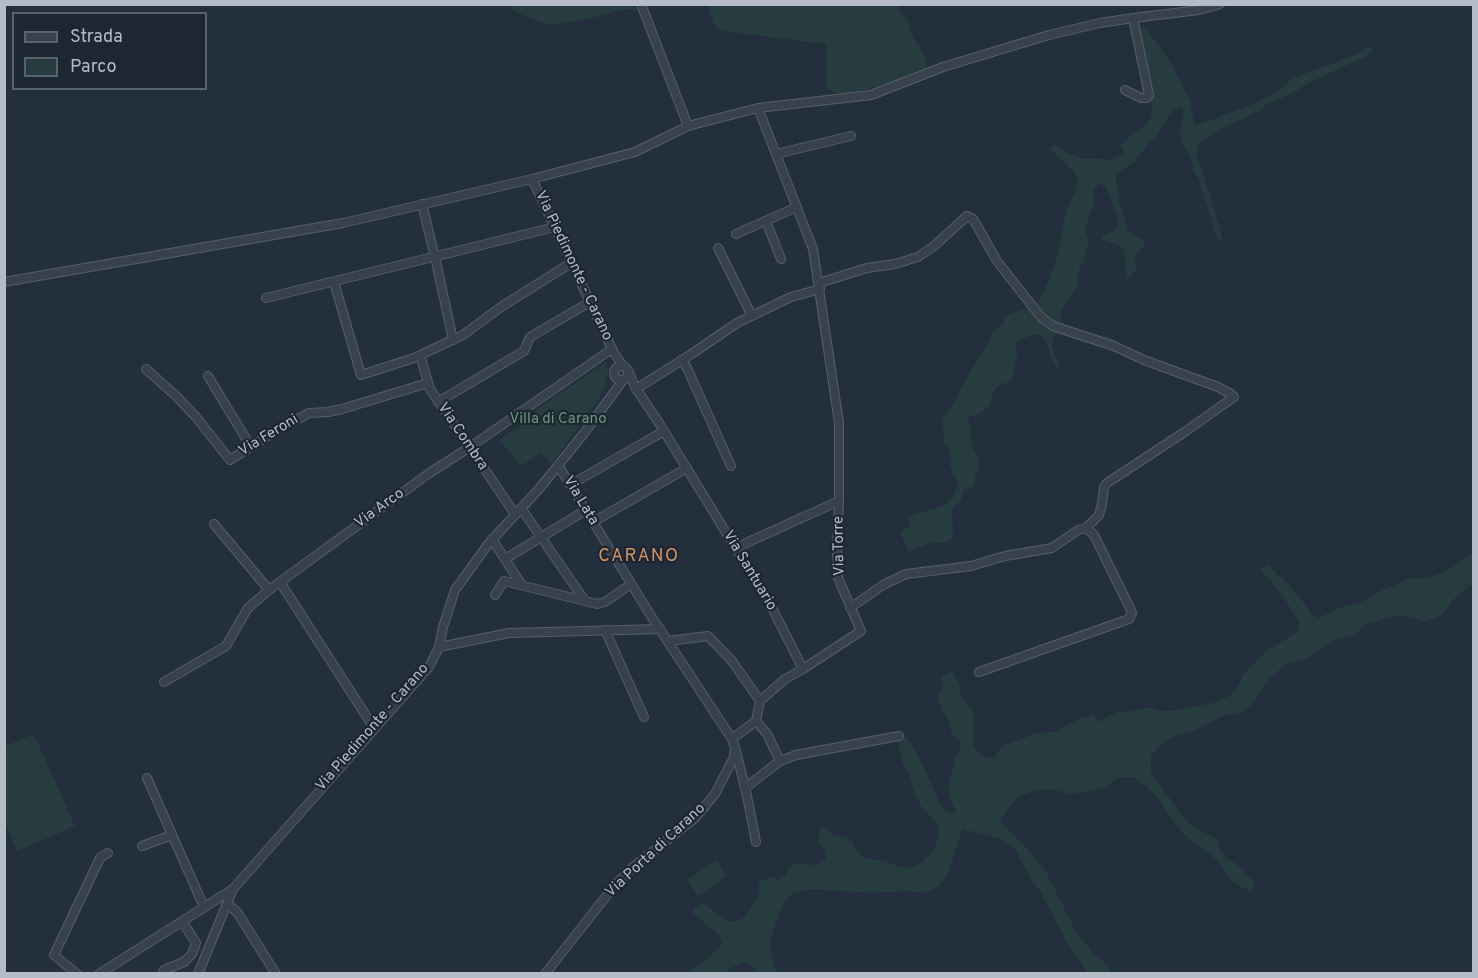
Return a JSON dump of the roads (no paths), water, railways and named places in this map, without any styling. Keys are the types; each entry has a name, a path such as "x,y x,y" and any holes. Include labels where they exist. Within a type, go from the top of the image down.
{"street":[{"path":"641,4 688,126"},
{"path":"4,282 343,223 532,179 635,152 688,126 758,108 870,95 943,67 1038,38 1100,23 1184,13 1220,4"},
{"path":"1125,90 1141,98 1147,98 1149,95 1132,18"},
{"path":"758,108 813,249 839,423 839,501"},
{"path":"776,154 851,136"},
{"name":"Via Piedimonte - Carano","path":"198,974 233,889 429,668 439,647 442,627 455,590 492,539 585,432 622,374 532,179"},
{"path":"422,204 453,340"},
{"path":"736,234 797,207"},
{"path":"636,388 737,323 791,297 867,268 895,264 918,257 934,246 967,216 973,219 997,261 1041,317 1053,326 1114,346 1144,360 1218,387 1234,397 1107,483 1099,515 1086,528 1078,530 1052,548 1005,556 971,566 906,574 883,585 850,608"},
{"path":"766,221 782,259"},
{"path":"266,298 555,227"},
{"path":"718,248 752,316"},
{"path":"334,282 361,375 420,355 463,335 501,307 571,262"},
{"path":"438,402 524,351 530,337 590,302"},
{"name":"Via Arco","path":"164,682 226,646 248,608 269,590 428,474 613,351"},
{"name":"Via Combra","path":"420,355 429,389 518,511 542,538 585,601"},
{"path":"682,360 731,466"},
{"name":"Via Feroni","path":"146,369 196,417 230,460 309,413 342,409 428,383"},
{"name":"Via Santuario","path":"622,374 636,388 687,468 771,606 803,669"},
{"path":"208,376 251,447"},
{"path":"570,485 664,431"},
{"name":"Via Lata","path":"558,465 660,629"},
{"path":"593,522 687,468"},
{"name":"Via Torre","path":"735,548 839,501 838,578 861,631 803,669"},
{"path":"505,559 586,510"},
{"path":"214,524 269,590"},
{"path":"979,672 1129,619 1132,613 1094,535 1086,528"},
{"path":"492,539 520,584"},
{"path":"495,595 504,581 597,604 605,602 631,584"},
{"path":"280,582 374,728"},
{"path":"439,647 509,633 660,629 732,739 756,842"},
{"path":"605,630 644,717"},
{"path":"668,641 708,636 732,661 760,701"},
{"path":"732,739 756,721 760,701 785,679 803,669"},
{"path":"756,721 767,734 780,761"},
{"path":"745,788 780,761 796,755 899,736"},
{"name":"Via Porta di Carano","path":"545,974 615,885 632,868 695,818 715,794 734,757 735,748"},
{"path":"147,778 204,907"},
{"path":"142,846 172,835"},
{"path":"77,974 54,955 100,858 108,853"},
{"path":"99,974 233,889"},
{"path":"227,904 237,912 276,974"},
{"path":"162,974 164,970 184,962 192,954 196,943 182,921"}],"district":[{"name":"CARANO","path":"639,557"}],"park label":[{"name":"Villa di Carano","path":"558,420"}]}
